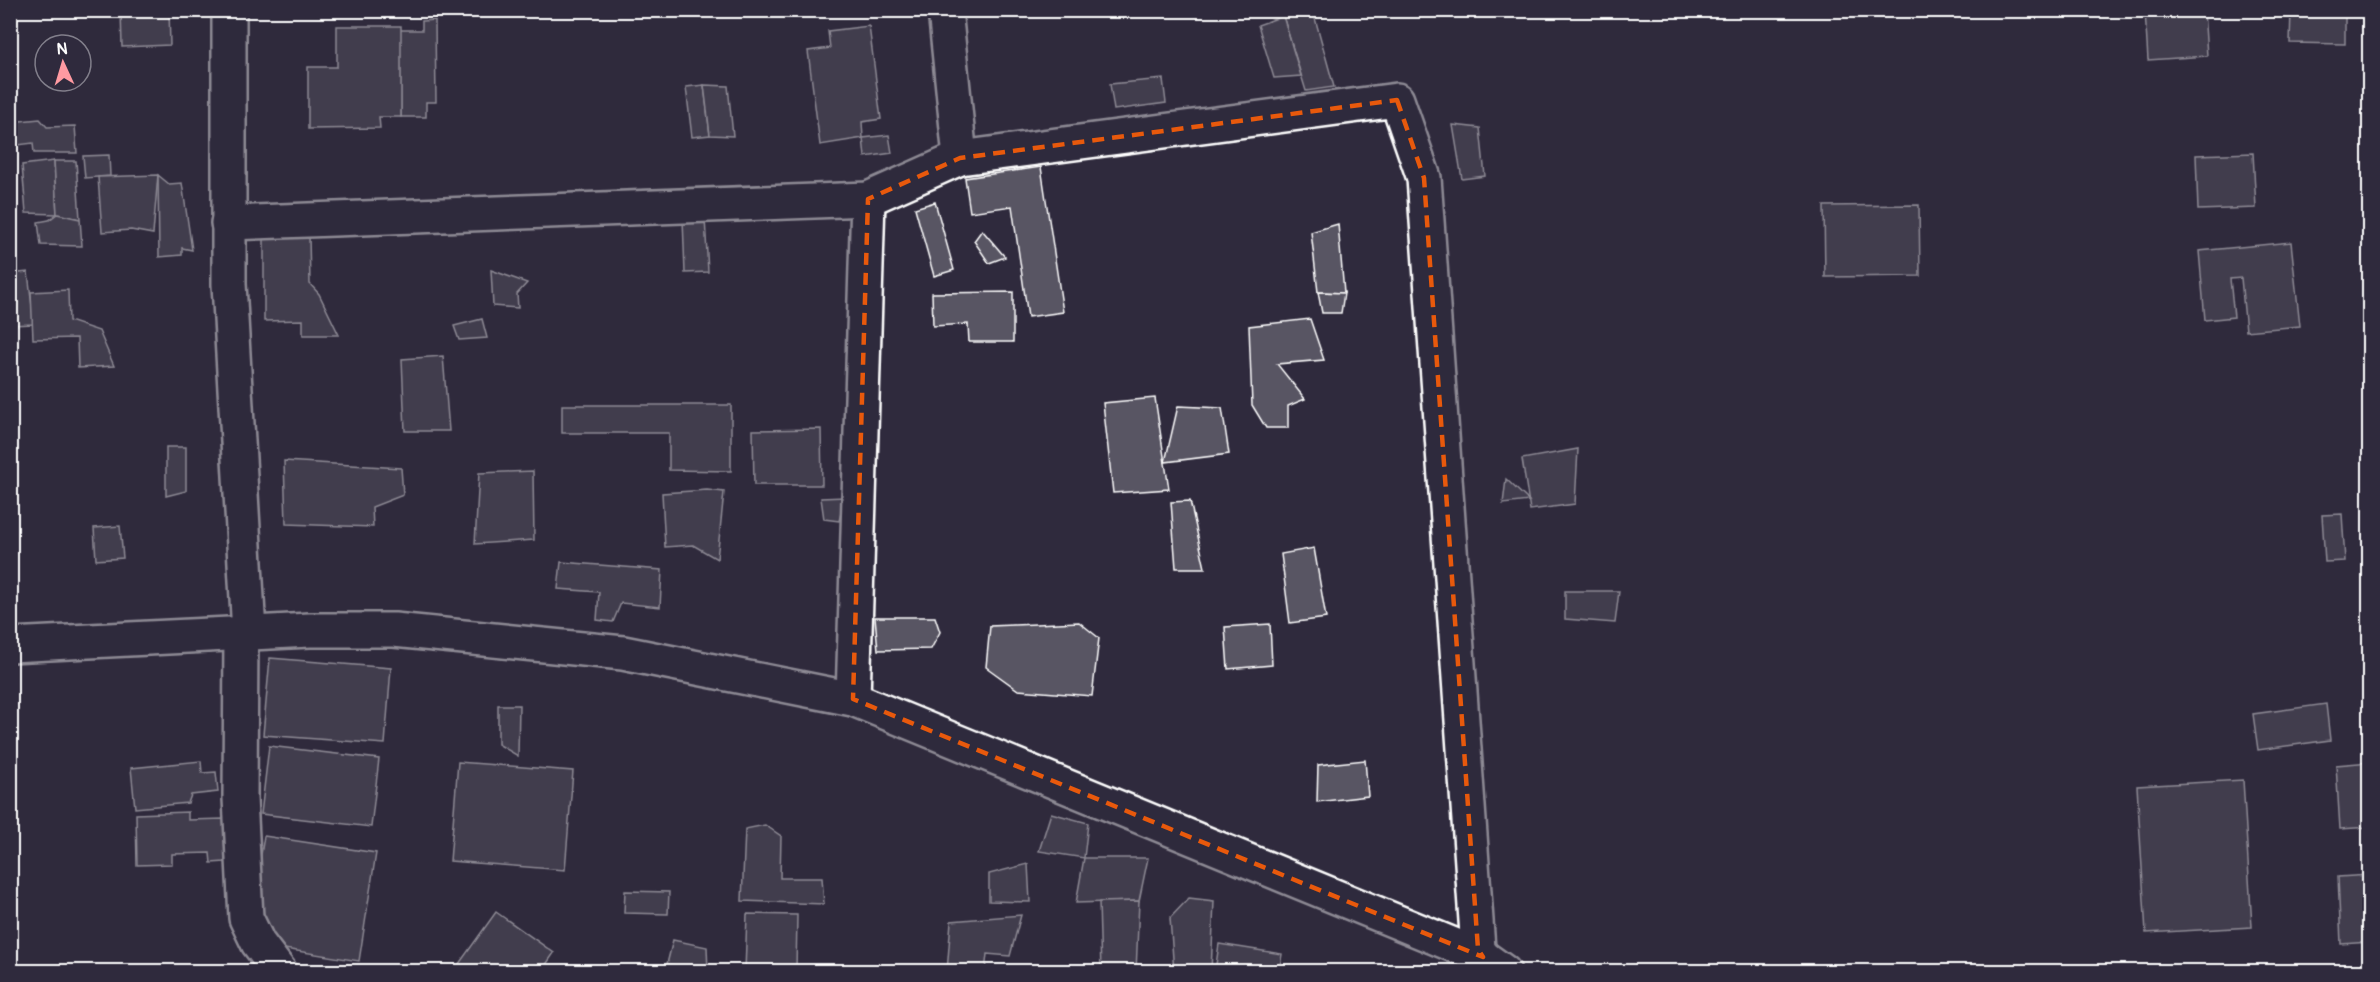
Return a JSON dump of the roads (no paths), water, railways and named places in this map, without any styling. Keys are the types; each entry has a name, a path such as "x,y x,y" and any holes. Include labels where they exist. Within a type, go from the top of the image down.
{"street":[{"path":"229,10 229,284 245,634 240,798 246,918 258,943 280,972"},
{"path":"945,10 960,158"},
{"path":"228,223 868,199 960,158 1397,100 1424,178 1478,949 1493,964"},
{"path":"853,699 868,199"},
{"path":"10,645 310,630 394,630 623,653 853,699 1493,964"}]}
